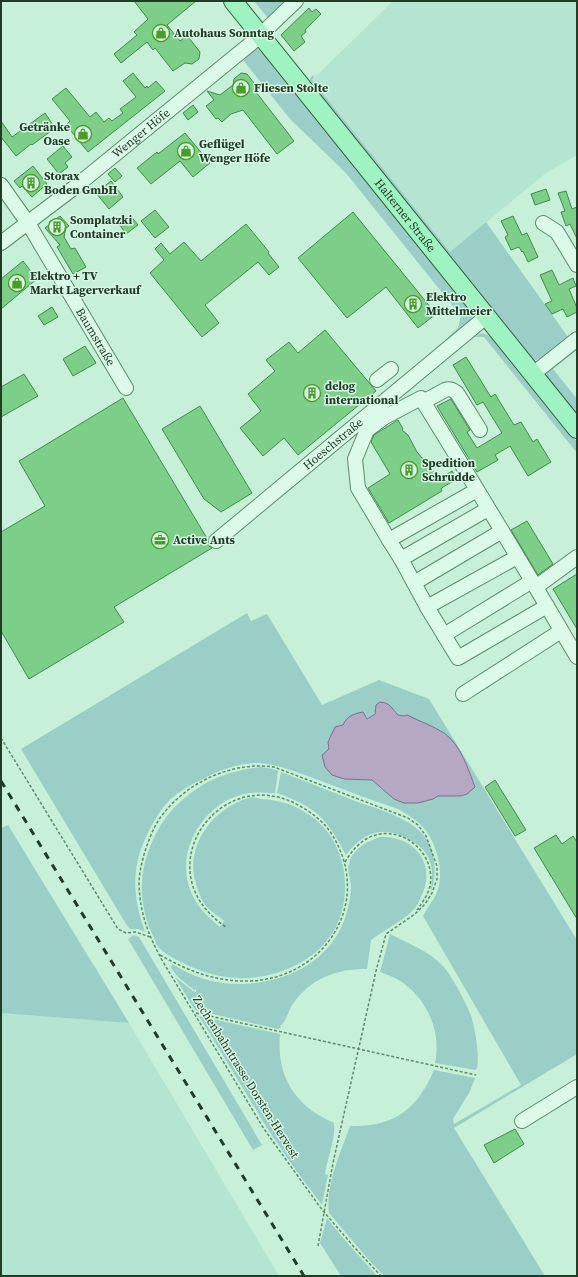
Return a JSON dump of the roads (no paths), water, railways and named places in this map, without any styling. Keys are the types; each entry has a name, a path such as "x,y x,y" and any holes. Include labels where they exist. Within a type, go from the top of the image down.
{"main road":[{"name":"Halterner Straße","path":"233,1 577,429"}],"street":[{"name":"Wenger Höfe","path":"2,241 75,187 261,35 296,1"},
{"name":"Baumstraße","path":"1,185 28,222 126,388"},
{"path":"543,223 557,232 577,265"},
{"name":"Hoeschstraße","path":"216,541 487,316"},
{"path":"533,374 577,339"},
{"path":"378,380 391,369"},
{"path":"424,402 445,390 453,390 457,393 480,430"},
{"path":"547,606 458,658 358,488 355,459 367,430 384,417 421,398 534,584 547,606 561,630 577,657"},
{"path":"389,540 476,490"},
{"path":"401,559 488,509"},
{"path":"414,583 502,532"},
{"path":"428,607 517,557"},
{"path":"444,635 534,584 577,557"},
{"path":"463,694 561,630"},
{"path":"522,1121 577,1088"}],"railway":[{"path":"1,781 304,1276"}],"place":[{"name":"Autohaus Sonntag","path":"161,33"},
{"name":"Fliesen Stolte","path":"241,88"},
{"name":"Getränke Oase","path":"83,134"},
{"name":"Geflügel Wenger Höfe","path":"186,151"},
{"name":"Storax Boden GmbH","path":"31,183"},
{"name":"Somplatzki Container","path":"57,227"},
{"name":"Elektro + TV Markt Lagerverkauf","path":"17,283"},
{"name":"Elektro Mittelmeier","path":"413,304"},
{"name":"delog international","path":"312,393"},
{"name":"Spedition Schrudde","path":"409,470"},
{"name":"Active Ants","path":"160,540"}]}
